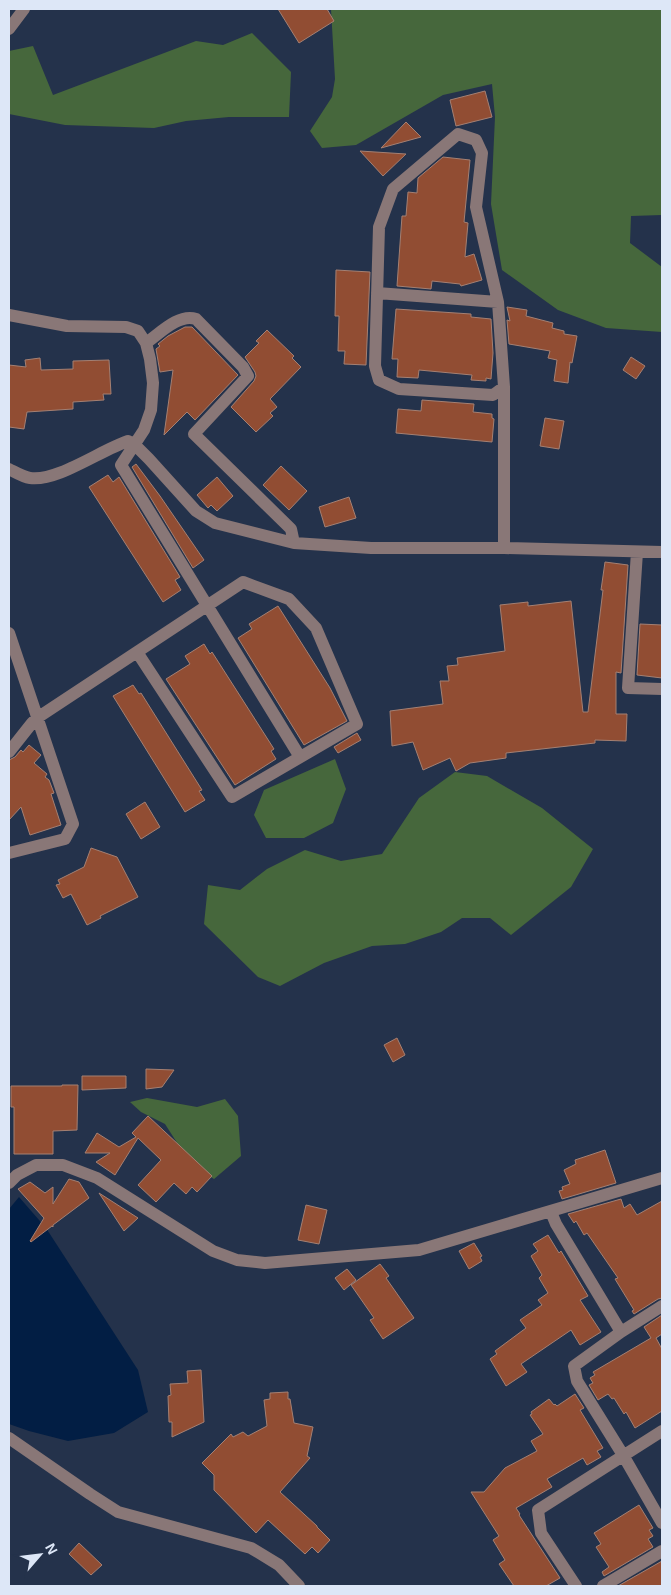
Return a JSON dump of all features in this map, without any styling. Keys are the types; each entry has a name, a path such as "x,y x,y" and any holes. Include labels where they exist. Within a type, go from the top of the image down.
{"street":[{"path":"9,29 24,9"},
{"path":"504,387 493,395 399,389 379,380 375,366 379,227 393,189 458,134 476,140 482,154 476,207 498,302 504,387 504,548"},
{"path":"377,293 498,302"},
{"path":"9,315 67,326 126,327 138,331 146,343 153,383 151,410 144,430 122,465 300,758"},
{"path":"146,343 178,320 190,317 196,319 243,367 248,376 194,434 290,529 294,543"},
{"path":"9,469 30,478 45,477 60,473 113,446 128,442 135,445 196,511 215,523 294,543 371,548 504,548 662,552"},
{"path":"637,552 628,688 662,689"},
{"path":"9,752 37,718 243,582 289,600 316,628 357,724 232,797 138,652"},
{"path":"9,633 73,824 65,839 9,853"},
{"path":"9,1183 17,1175 36,1165 63,1165 97,1178 213,1251 237,1260 264,1263 419,1250 662,1178"},
{"path":"551,1212 556,1224 621,1332"},
{"path":"662,1306 621,1332 574,1366 577,1381 623,1455 662,1524"},
{"path":"576,1586 541,1533 538,1510 662,1430"},
{"path":"9,1438 118,1512 251,1548 280,1565 298,1586"},
{"path":"603,1586 662,1551"}],"green space":[{"path":"331,9 662,9 662,215 631,216 630,243 662,267 662,332 606,328 558,310 502,270 491,204 495,117 492,84 443,95 356,145 322,148 310,131 332,97 335,79"},
{"path":"252,33 291,72 289,117 229,117 186,121 154,128 65,125 9,114 9,51 33,46 53,95 196,41 223,45"},
{"path":"335,759 346,789 333,823 304,838 266,838 254,815 264,790"},
{"path":"455,772 487,776 542,808 593,849 571,887 511,935 490,918 462,918 441,932 405,944 372,946 324,963 280,986 258,977 204,924 208,885 240,890 267,869 305,850 341,861 382,854 419,798"},
{"path":"147,1098 197,1107 225,1099 238,1116 241,1156 214,1179 190,1163 165,1124 141,1112 130,1102"}],"water":[{"path":"19,1197 46,1228 138,1370 148,1412 114,1433 68,1441 9,1424 9,1209"}],"building":[{"path":"278,9 327,9 334,21 299,43"},
{"path":"485,91 492,117 456,126 450,100"},
{"path":"406,122 421,137 381,148"},
{"path":"360,151 406,154 383,176"},
{"path":"443,157 470,160 464,222 468,223 465,257 474,254 482,280 461,286 460,284 432,281 431,289 397,286 402,216 406,216 408,192 417,193 418,178"},
{"path":"336,270 370,272 366,365 344,364 345,351 338,351 339,316 335,316"},
{"path":"507,307 527,310 526,316 553,323 552,328 564,331 564,334 577,336 572,363 570,362 568,383 554,381 557,360 548,358 550,351 509,344 507,320 510,321"},
{"path":"396,309 471,314 471,317 491,319 493,353 491,379 486,378 486,381 471,380 472,375 419,370 418,378 397,377 398,359 392,359"},
{"path":"185,327 192,327 238,375 195,420 187,412 164,435 173,370 160,372 156,349 160,346 158,344 168,336"},
{"path":"267,330 294,356 292,358 301,367 270,399 277,407 270,413 273,416 256,432 231,407 254,381 255,372 245,357 259,343 256,341"},
{"path":"631,357 645,366 636,379 623,370"},
{"path":"40,358 41,370 73,369 73,361 109,360 111,394 103,394 104,400 73,402 73,409 27,412 24,429 9,427 9,365 26,367 25,360"},
{"path":"422,400 474,404 473,412 492,414 494,419 492,442 396,433 398,409 421,411"},
{"path":"545,418 564,421 559,449 540,446"},
{"path":"136,464 204,560 193,568 132,467"},
{"path":"281,466 307,491 289,510 263,485"},
{"path":"108,475 113,482 119,477 180,577 175,580 181,590 163,602 89,487"},
{"path":"217,477 233,496 217,511 211,505 208,508 197,495"},
{"path":"349,497 356,518 325,527 319,507"},
{"path":"605,562 628,565 621,673 616,672 616,714 627,714 626,741 595,740 595,743 506,753 506,758 470,763 456,771 450,758 423,770 413,742 392,746 390,711 443,704 440,681 449,681 447,666 458,665 457,658 505,651 500,605 528,602 528,606 571,601 583,712 588,712"},
{"path":"278,606 330,688 347,721 304,745 238,638 252,629 249,624"},
{"path":"640,624 662,625 662,678 637,675"},
{"path":"204,644 210,654 212,652 274,749 271,751 276,759 235,785 166,679 190,664 185,656"},
{"path":"133,685 139,694 141,693 202,790 199,791 205,800 185,812 113,696"},
{"path":"357,733 361,740 338,753 334,747"},
{"path":"29,745 41,755 34,763 47,774 45,777 49,780 54,793 51,794 61,825 30,835 21,807 9,820 9,760 15,757 21,750 23,752"},
{"path":"145,802 160,827 141,839 126,814"},
{"path":"91,848 117,857 138,897 100,916 101,918 87,925 71,894 63,898 56,885 60,884 58,880 84,867"},
{"path":"397,1038 405,1055 393,1062 384,1045"},
{"path":"146,1069 174,1070 162,1087 146,1089"},
{"path":"82,1076 126,1076 126,1088 82,1090"},
{"path":"78,1085 77,1130 53,1131 53,1154 14,1154 14,1107 11,1107 11,1086"},
{"path":"148,1116 212,1176 197,1192 192,1187 186,1194 174,1183 156,1202 138,1185 161,1160 138,1138 115,1175 96,1162 110,1153 85,1153 97,1133 119,1147 136,1137 132,1133"},
{"path":"605,1150 616,1183 562,1199 559,1191 563,1190 562,1187 570,1184 564,1170 576,1164 575,1160"},
{"path":"69,1179 79,1182 89,1198 31,1242 44,1218 18,1189 30,1182 45,1193 53,1187 53,1204"},
{"path":"99,1193 138,1218 124,1231"},
{"path":"621,1199 624,1208 630,1204 637,1215 662,1201 662,1298 634,1314 632,1311 634,1310 615,1279 618,1278 587,1233 584,1235 576,1221 574,1223 568,1214"},
{"path":"306,1205 327,1210 319,1244 298,1240"},
{"path":"548,1235 559,1253 561,1251 588,1296 580,1300 601,1332 580,1345 571,1330 521,1364 527,1372 506,1386 490,1359 497,1354 495,1351 526,1328 520,1320 542,1305 538,1300 548,1293 539,1278 542,1275 531,1256 538,1251 533,1244"},
{"path":"474,1243 482,1256 480,1257 482,1261 469,1269 459,1251"},
{"path":"380,1264 389,1276 386,1278 414,1318 383,1339 370,1320 374,1318 351,1285"},
{"path":"347,1269 356,1280 344,1290 335,1278"},
{"path":"662,1315 662,1334 656,1338 662,1349 662,1411 635,1428 626,1412 624,1414 614,1398 612,1399 608,1394 598,1400 589,1385 593,1383 590,1378 595,1375 593,1372 651,1338 644,1327"},
{"path":"201,1370 204,1422 172,1437 172,1422 169,1422 168,1396 171,1395 170,1384 188,1383 187,1371"},
{"path":"288,1392 294,1423 313,1427 307,1456 310,1458 280,1492 330,1540 318,1553 312,1547 305,1554 268,1520 256,1533 214,1490 214,1475 202,1463 231,1434 233,1437 243,1432 248,1436 267,1426 264,1400 270,1399 270,1393"},
{"path":"575,1394 584,1408 580,1410 603,1448 597,1451 601,1457 587,1465 583,1458 547,1479 552,1487 516,1508 560,1578 546,1586 514,1586 499,1564 505,1560 493,1540 499,1536 471,1492 484,1492 505,1468 537,1451 531,1441 543,1434 530,1415 532,1414 531,1412 549,1399 557,1406"},
{"path":"639,1505 653,1528 649,1530 653,1536 648,1539 653,1547 604,1576 602,1572 609,1567 596,1547 601,1544 594,1533"},
{"path":"79,1543 102,1565 91,1575 69,1554"},
{"path":"662,1561 662,1586 618,1586"}]}
